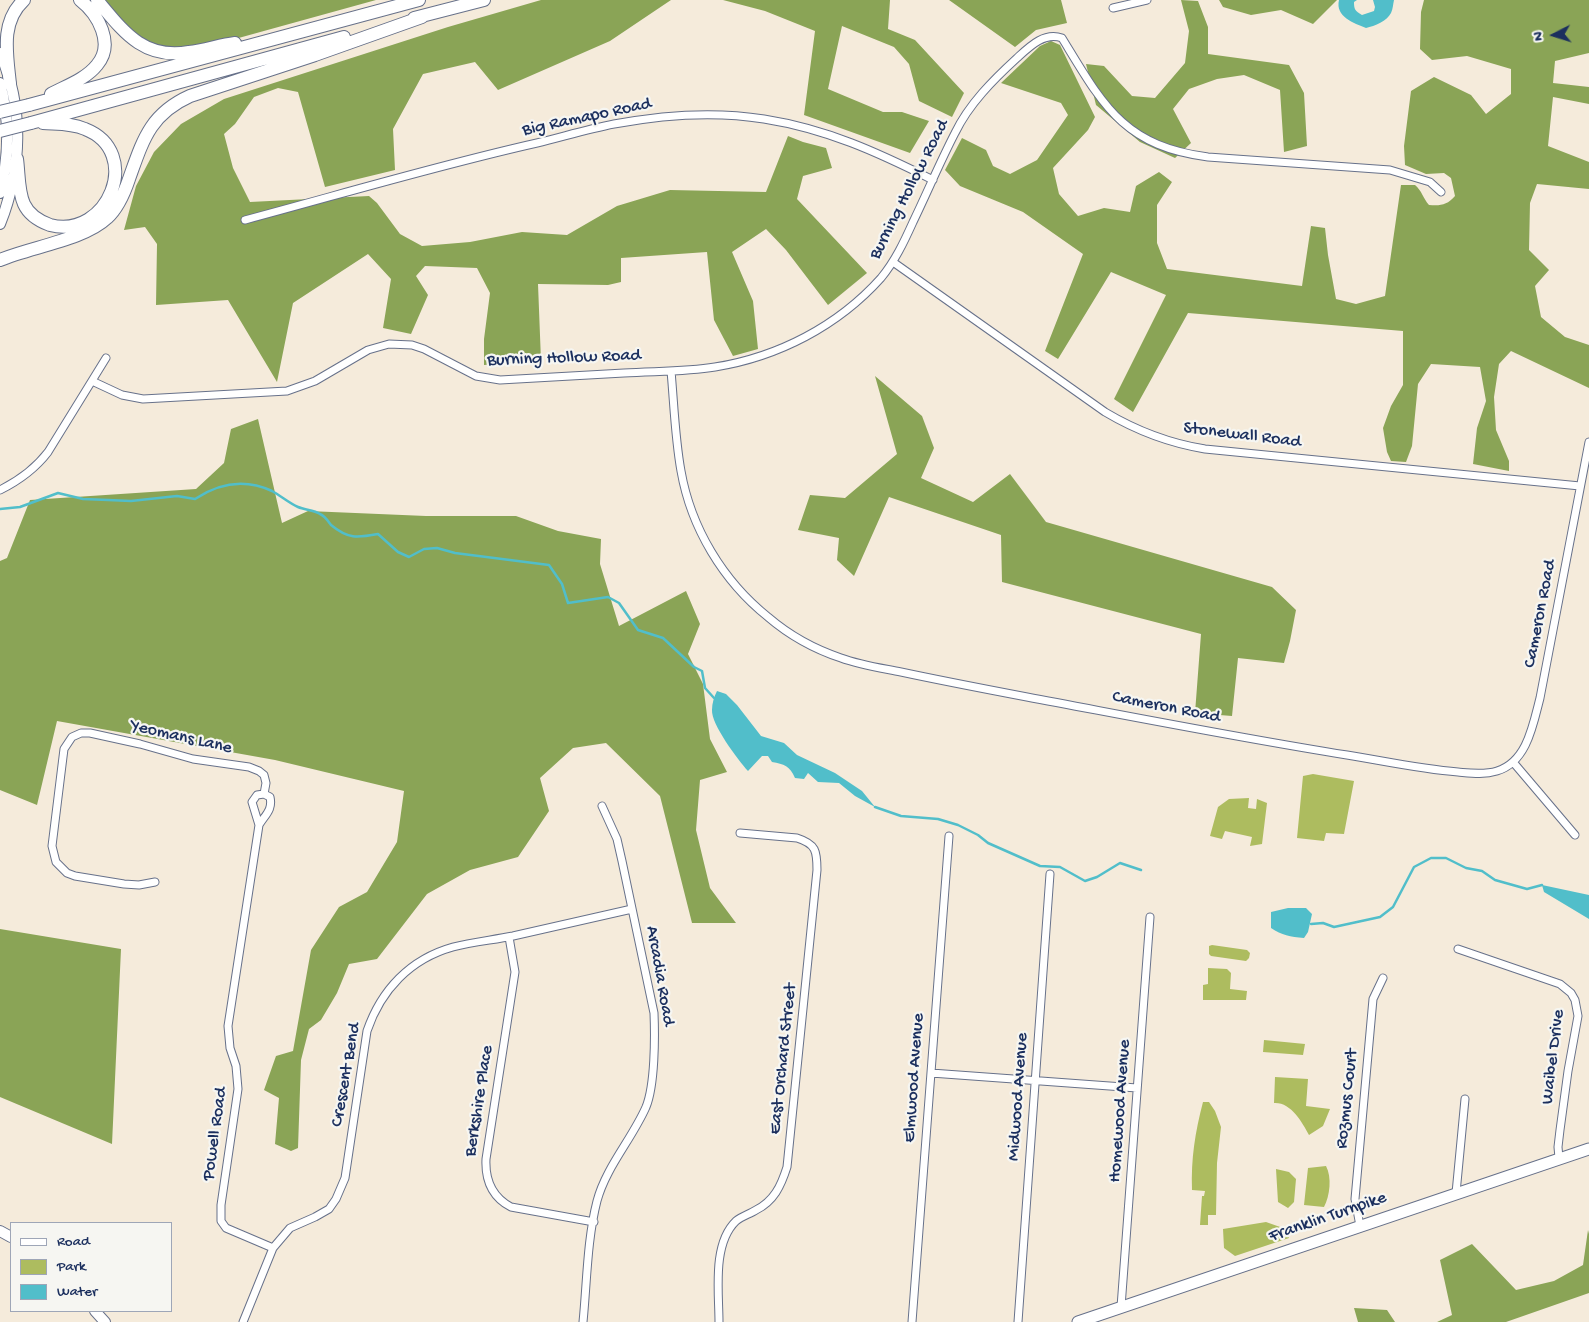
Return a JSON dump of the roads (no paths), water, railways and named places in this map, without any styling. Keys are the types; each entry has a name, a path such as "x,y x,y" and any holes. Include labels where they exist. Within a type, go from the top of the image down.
{"highway":[{"path":"5,84 6,25 11,13 24,0"},
{"path":"29,105 86,75 100,61 104,47 104,33 93,11 80,0"},
{"path":"96,0 128,35 153,51 182,53 220,45 275,39"},
{"path":"0,112 419,0"},
{"path":"0,131 484,0"},
{"path":"0,260 86,231 105,220 116,208 122,196 148,130 163,113 176,103 198,93 315,55 422,17"},
{"path":"17,159 24,203 34,217 44,223 67,226 85,221 101,209 112,194 115,182 114,162 106,145 98,136 87,129 75,126 31,123"}],"main road":[{"path":"0,53 5,84 18,128 17,159 9,199 0,224"},
{"path":"0,193 5,170 7,136 5,84"},
{"name":"Franklin Turnpike","path":"1078,1322 1589,1149"},
{"path":"95,1312 105,1322"}],"street":[{"path":"1113,8 1147,0"},
{"name":"Burning Hollow Road","path":"92,381 122,395 143,399 273,393 294,389 314,382 378,346 400,344 424,349 469,373 494,379 697,369 738,363 761,356 801,339 830,322 857,301 883,276 893,262 955,132 970,109 999,74 1044,37 1053,35 1062,38 1093,89 1114,115 1143,137 1160,145 1190,155 1208,157 1390,170 1430,182 1441,192"},
{"name":"Big Ramapo Road","path":"245,220 486,155 604,126 637,120 686,115 728,115 763,119 831,134 881,154 933,180"},
{"name":"Stonewall Road","path":"893,262 1105,412 1135,429 1161,439 1205,450 1580,486"},
{"path":"0,490 24,476 48,452 106,358"},
{"name":"Cameron Road","path":"672,370 681,474 701,533 724,571 753,604 785,630 818,649 861,664 941,681 1279,744 1441,771 1487,773 1497,771 1513,762 1525,747 1540,698 1589,442"},
{"name":"Yeomans Lane","path":"154,882 139,885 124,884 75,876 67,873 56,862 52,846 63,757 67,742 72,737 81,733 90,733 140,744 193,760 250,767 264,775 266,783 264,794"},
{"path":"1513,762 1575,835"},
{"name":"Powell Road","path":"259,825 252,802 257,795 264,794 270,797 272,804 270,811 264,816 259,825 228,1026 230,1048 236,1066 238,1089 221,1205 221,1221 226,1228 273,1248"},
{"name":"Arcadia Road","path":"583,1322 598,1200 606,1180 646,1107 650,1092 655,1034 654,1013 617,839 602,806"},
{"name":"East Orchard Street","path":"719,1322 722,1243 736,1221 767,1204 774,1196 784,1178 789,1158 817,870 816,853 806,841 797,838 740,833"},
{"name":"Elmwood Avenue","path":"912,1322 949,836"},
{"name":"Midwood Avenue","path":"1018,1322 1050,874"},
{"name":"Crescent Bend","path":"273,1248 290,1228 328,1209 341,1189 345,1178 367,1031 385,994 408,969 420,960 454,947 509,937 632,909"},
{"name":"Homewood Avenue","path":"1121,1308 1150,917"},
{"name":"Berkshire Place","path":"509,937 515,972 486,1159 487,1178 496,1196 511,1207 594,1222"},
{"name":"Waibel Drive","path":"1458,949 1560,984 1566,988 1575,1000 1578,1016 1560,1130 1559,1158"},
{"name":"Rozmus Court","path":"1360,1226 1355,1198 1357,1157 1373,999 1383,978"},
{"path":"931,1073 1138,1088"},
{"path":"1456,1193 1466,1099"},
{"path":"243,1322 273,1248"}],"water":[{"path":"1339,0 1357,0 1354,2 1356,11 1362,15 1374,11 1373,0 1394,0 1392,11 1384,21 1366,28 1343,15 1340,11"},
{"path":"717,691 726,694 737,705 761,736 784,743 797,755 835,773 862,791 875,807 855,796 839,783 818,782 808,773 804,779 795,778 789,768 772,762 768,756 762,756 748,771 732,751 716,724 712,707"},
{"path":"1542,885 1589,895 1589,919 1544,892"},
{"path":"1288,908 1306,908 1312,914 1308,932 1304,938 1286,935 1271,928 1271,912"}],"waterway":[{"path":"0,509 20,507 58,493 83,499 131,501 177,496 195,499 213,489 232,484 262,487 272,491 291,504 322,515 331,525 343,533 358,537 378,534 398,552 409,557 424,549 437,548 455,553 549,565 562,584 568,603 608,597 619,603 638,630 663,638 694,667 702,671 705,688 714,698"},
{"path":"875,807 901,816 938,819 958,825 978,835 988,843 1040,866 1060,867 1085,881 1097,877 1120,863 1141,870"},
{"path":"1311,924 1323,923 1334,927 1380,917 1393,907 1414,867 1431,858 1446,858 1466,868 1482,871 1495,880 1527,889 1542,885"}]}
